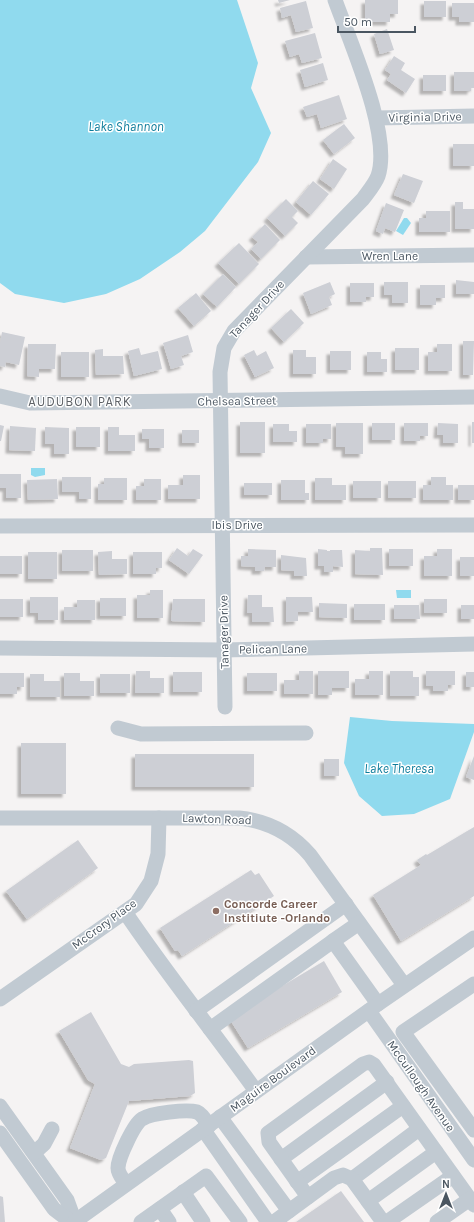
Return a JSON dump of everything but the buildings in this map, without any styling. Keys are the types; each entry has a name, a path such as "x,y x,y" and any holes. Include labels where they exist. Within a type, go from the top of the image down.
{"street":[{"name":"Tanager Drive","path":"225,707 220,372 224,348 234,331 363,199 378,176 381,158 377,118 335,0"},
{"name":"Virginia Drive","path":"377,118 474,116"},
{"name":"Wren Lane","path":"306,256 474,255"},
{"name":"Chelsea Street","path":"0,396 30,403 474,397"},
{"name":"Ibis Drive","path":"0,526 474,525"},
{"name":"Pelican Lane","path":"0,648 224,650 474,644"},
{"path":"118,728 141,734 306,733"},
{"name":"Lawton Road","path":"0,818 239,818 257,821 276,827 305,848 404,985"},
{"name":"McCrory Place","path":"0,999 136,904 152,881 158,854 159,818"},
{"path":"196,1011 346,904"},
{"path":"125,912 256,1091"},
{"path":"210,1029 359,923"},
{"name":"Maguire Boulevard","path":"72,1222 404,985 474,938"},
{"name":"McCullough Avenue","path":"333,941 373,1007 474,1160"},
{"path":"474,984 403,1032 474,1130"},
{"path":"308,1197 269,1142 268,1133 365,1063 373,1064 472,1202 437,1222"},
{"path":"281,1158 386,1082"},
{"path":"0,1106 67,1200 71,1211 72,1222"},
{"path":"298,1182 403,1106"},
{"path":"126,1184 119,1174 119,1163 134,1128 143,1118 152,1115 191,1111 201,1114 211,1124 289,1211"},
{"path":"211,1124 268,1222"},
{"path":"352,1179 419,1129"},
{"path":"34,1153 44,1144 52,1130"},
{"path":"0,1133 54,1209 72,1222"},
{"path":"368,1201 436,1152"},
{"path":"274,1222 336,1176 345,1175 352,1179 383,1222"},
{"path":"141,1222 206,1176 240,1222"},
{"path":"387,1222 453,1176"},
{"path":"183,1192 203,1222"},
{"path":"160,1208 169,1222"}],"water":[{"name":"Lake Shannon","path":"0,0 237,0 258,63 251,88 271,133 258,162 205,231 180,252 140,279 106,294 64,303 15,294 0,283"},
{"path":"404,218 407,218 411,223 403,235 396,231"},
{"path":"31,468 45,468 45,475 35,477 31,475"},
{"path":"396,590 411,590 411,598 397,598"},
{"name":"Lake Theresa","path":"350,717 392,721 474,724 474,732 450,799 414,814 382,816 359,796 344,763"}],"place":[{"name":"Concorde Career Institiute -Orlando","path":"216,911"}],"district":[{"name":"AUDUBON PARK","path":"80,401"}]}
